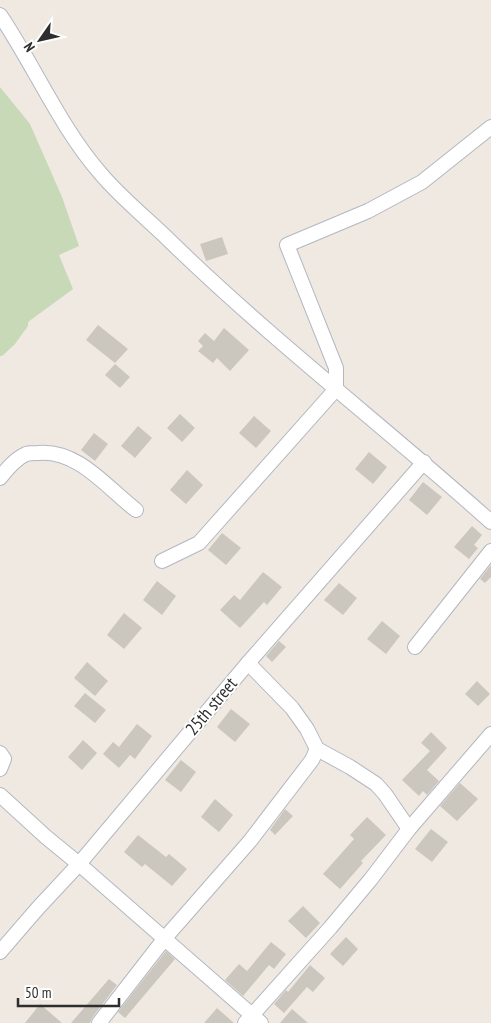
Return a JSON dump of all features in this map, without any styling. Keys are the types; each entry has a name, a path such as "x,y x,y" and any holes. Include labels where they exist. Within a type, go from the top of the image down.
{"street":[{"path":"0,15 19,43 79,147 103,176 214,284 424,462 491,522"},
{"path":"162,561 199,543 336,389 336,368 287,245 368,211 422,182 491,127"},
{"path":"0,478 12,464 26,454 50,452 63,455 94,474 136,510"},
{"name":"25th street","path":"0,952 79,864 248,663 424,462"},
{"path":"415,647 491,551"},
{"path":"248,663 292,708 307,730 316,749 350,767 376,784 409,829"},
{"path":"0,795 46,837 165,938 253,1020 371,879 409,829 491,734"},
{"path":"99,1023 165,938 250,841 312,760 316,749"},
{"path":"0,753 4,759 0,769"}],"green space":[{"path":"0,87 30,124 62,197 79,246 59,255 73,289 28,322 28,326 15,344 2,356 0,356"}],"building":[{"path":"222,237 228,254 206,261 200,244"},
{"path":"98,325 128,349 115,363 86,340"},
{"path":"224,328 249,350 230,371 217,358 213,363 198,351 203,346 198,341 205,333 214,341"},
{"path":"115,364 130,377 120,388 105,375"},
{"path":"180,414 195,428 182,442 167,428"},
{"path":"254,416 271,431 256,448 239,433"},
{"path":"138,426 152,438 135,458 121,446"},
{"path":"94,433 108,444 95,461 81,450"},
{"path":"369,452 387,467 373,484 355,469"},
{"path":"187,470 203,485 186,504 170,490"},
{"path":"423,482 442,497 427,515 409,500"},
{"path":"472,526 482,535 474,545 478,548 469,559 454,547"},
{"path":"222,533 241,548 226,565 208,550"},
{"path":"491,565 491,577 485,583 480,579"},
{"path":"263,572 282,587 267,605 264,602 240,628 220,610 234,595 240,600"},
{"path":"157,581 176,596 162,615 143,600"},
{"path":"339,583 357,598 343,615 324,600"},
{"path":"124,613 142,628 124,649 107,635"},
{"path":"382,621 400,636 386,654 367,639"},
{"path":"279,641 286,647 272,662 266,656"},
{"path":"87,662 108,681 95,696 74,678"},
{"path":"477,681 490,694 478,706 465,694"},
{"path":"85,693 106,710 95,723 74,706"},
{"path":"231,709 250,724 235,742 217,727"},
{"path":"137,724 152,736 135,759 130,755 119,768 103,754 113,742 119,747"},
{"path":"431,732 447,748 427,770 439,781 427,795 423,791 419,796 402,780 430,751 421,743"},
{"path":"83,740 97,753 82,770 68,757"},
{"path":"181,760 196,772 181,792 165,780"},
{"path":"460,783 478,799 457,821 440,806"},
{"path":"215,799 233,815 219,832 201,817"},
{"path":"285,809 293,816 275,835 270,830"},
{"path":"367,817 386,835 361,861 363,863 340,889 323,874 354,839 350,835"},
{"path":"431,829 448,842 432,862 415,849"},
{"path":"138,835 166,857 169,854 187,869 172,886 145,864 142,867 124,852"},
{"path":"303,906 320,923 306,938 288,921"},
{"path":"346,937 358,949 343,966 330,954"},
{"path":"271,942 286,954 274,969 269,965 243,996 225,980 239,964 247,971"},
{"path":"166,951 175,959 125,1018 118,1012"},
{"path":"310,965 325,978 313,992 307,987 284,1013 274,1004 286,990 288,992"},
{"path":"109,979 117,985 90,1023 71,1023"},
{"path":"40,1004 62,1023 25,1023"},
{"path":"217,1008 234,1023 204,1023"},
{"path":"292,1009 308,1023 280,1023"}]}
